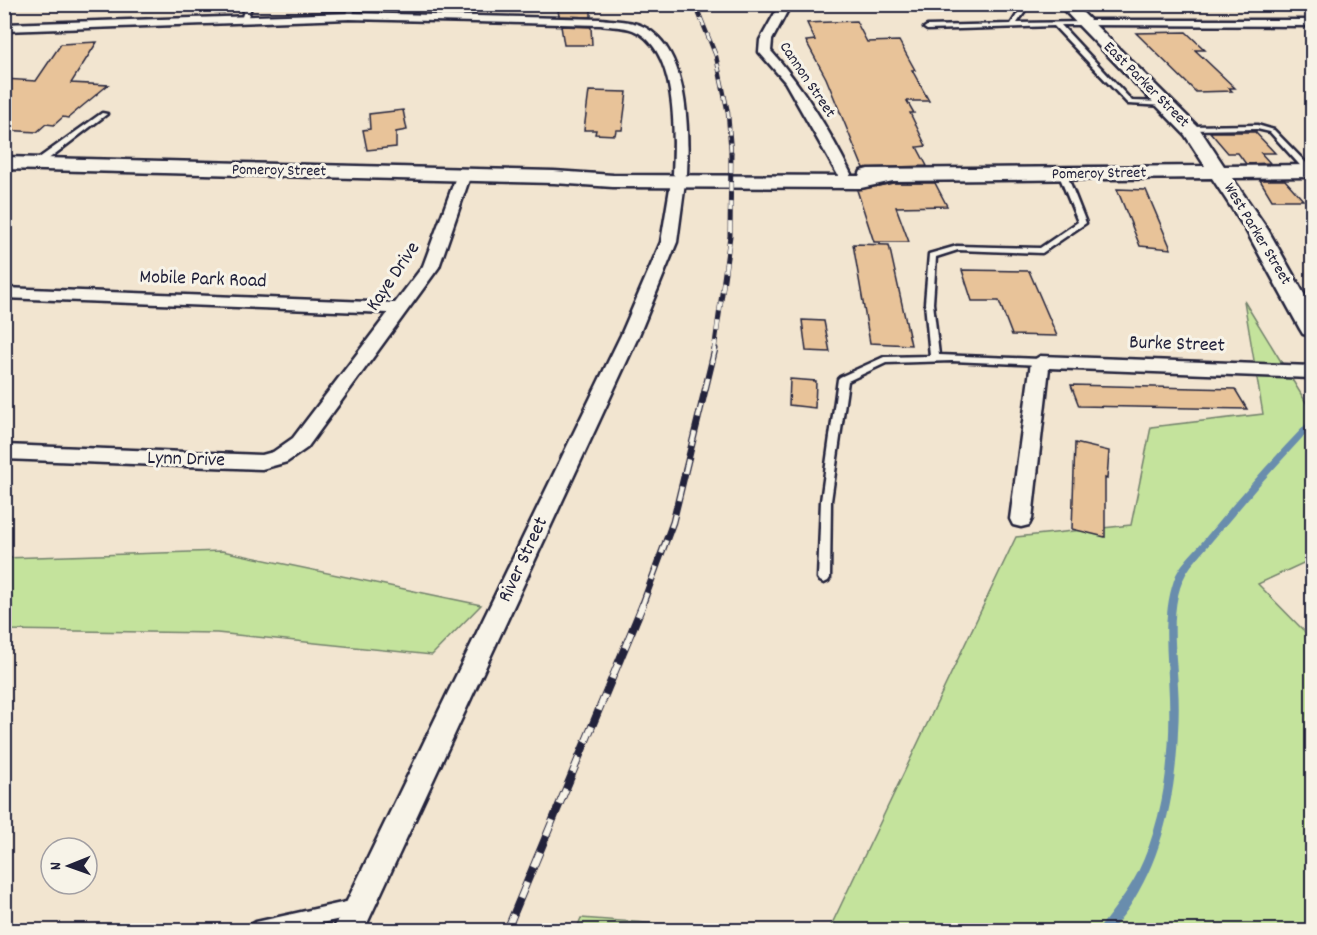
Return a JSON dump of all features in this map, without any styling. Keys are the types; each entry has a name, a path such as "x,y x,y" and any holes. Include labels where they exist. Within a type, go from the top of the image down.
{"street":[{"name":"Cannon Street","path":"786,4 766,40 765,52 790,80 827,140 844,174"},
{"name":"East Parker Street","path":"1065,4 1189,128 1219,172"},
{"name":"River Street","path":"4,28 244,20 351,10 601,22 638,28 652,37 663,51 675,87 680,114 679,178 669,242 630,335 348,930"},
{"path":"1083,23 1312,23"},
{"name":"Pomeroy Street","path":"4,163 464,174 613,181 844,174 886,177 1311,171"},
{"name":"West Parker Street","path":"1219,172 1257,230 1312,328"},
{"name":"Kaye Drive","path":"337,393 431,267 464,174"},
{"name":"Pomeroy Street","path":"679,178 861,182 886,177"},
{"name":"Mobile Park Road","path":"4,293 399,308"},
{"path":"1022,519 1040,362"},
{"name":"Burke Street","path":"1040,362 1312,372"},
{"name":"Lynn Drive","path":"4,452 262,462 280,458 300,443 337,393"}],"lane":[{"path":"244,20 249,4"},
{"path":"1013,25 1022,13 1022,4"},
{"path":"927,28 1083,23"},
{"path":"1056,24 1130,104 1166,105"},
{"path":"34,165 104,114"},
{"path":"1189,128 1257,127 1272,131 1311,171"},
{"path":"935,358 929,303 932,256 957,248 1042,252 1082,223 1063,175"},
{"path":"824,578 826,501 843,379 884,360 935,358 1040,362"},
{"path":"256,930 358,907"}],"green space":[{"path":"1244,301 1312,412 1312,559 1258,584 1312,639 1312,930 829,930 1016,537 1131,525 1151,427 1263,414"},
{"path":"222,551 481,605 432,655 217,633 5,630 5,558"},
{"path":"581,918 740,930 576,930"}],"building":[{"path":"557,4 591,4 591,17 559,16"},
{"path":"856,21 867,42 899,41 915,70 912,70 929,101 907,101 914,113 910,113 926,146 917,147 927,166 863,168 826,78 806,41 815,40 807,23"},
{"path":"561,26 591,27 592,45 564,45"},
{"path":"1186,32 1205,50 1195,50 1235,88 1229,88 1232,91 1196,92 1136,33"},
{"path":"97,42 71,83 108,85 68,118 63,117 54,125 46,124 37,132 4,130 4,79 36,81 61,44"},
{"path":"589,91 627,92 622,130 616,130 615,135 595,134 596,130 584,130"},
{"path":"403,110 407,130 396,132 396,147 367,150 363,130 370,129 369,114"},
{"path":"1210,132 1255,132 1275,153 1261,153 1270,163 1246,164 1238,153 1228,153"},
{"path":"1260,180 1285,180 1303,200 1272,200"},
{"path":"893,183 935,183 947,206 896,207 909,242 874,242 857,190"},
{"path":"1117,189 1146,190 1171,249 1140,246"},
{"path":"853,244 889,245 911,345 870,343"},
{"path":"962,270 1029,271 1057,336 1012,335 999,301 972,301"},
{"path":"802,320 824,321 830,352 806,351"},
{"path":"790,379 816,381 815,408 789,405"},
{"path":"1071,385 1235,389 1247,409 1079,406"},
{"path":"1075,443 1109,451 1107,479 1105,478 1105,537 1072,529"}],"waterway":[{"path":"1105,930 1140,879 1152,851 1168,793 1174,732 1170,639 1174,593 1181,573 1271,466 1312,423"}],"railway":[{"path":"695,4 716,56 728,113 731,153"},
{"path":"714,351 730,236 731,153"},
{"path":"642,606 673,522 715,349"},
{"path":"507,930 643,604"}]}
